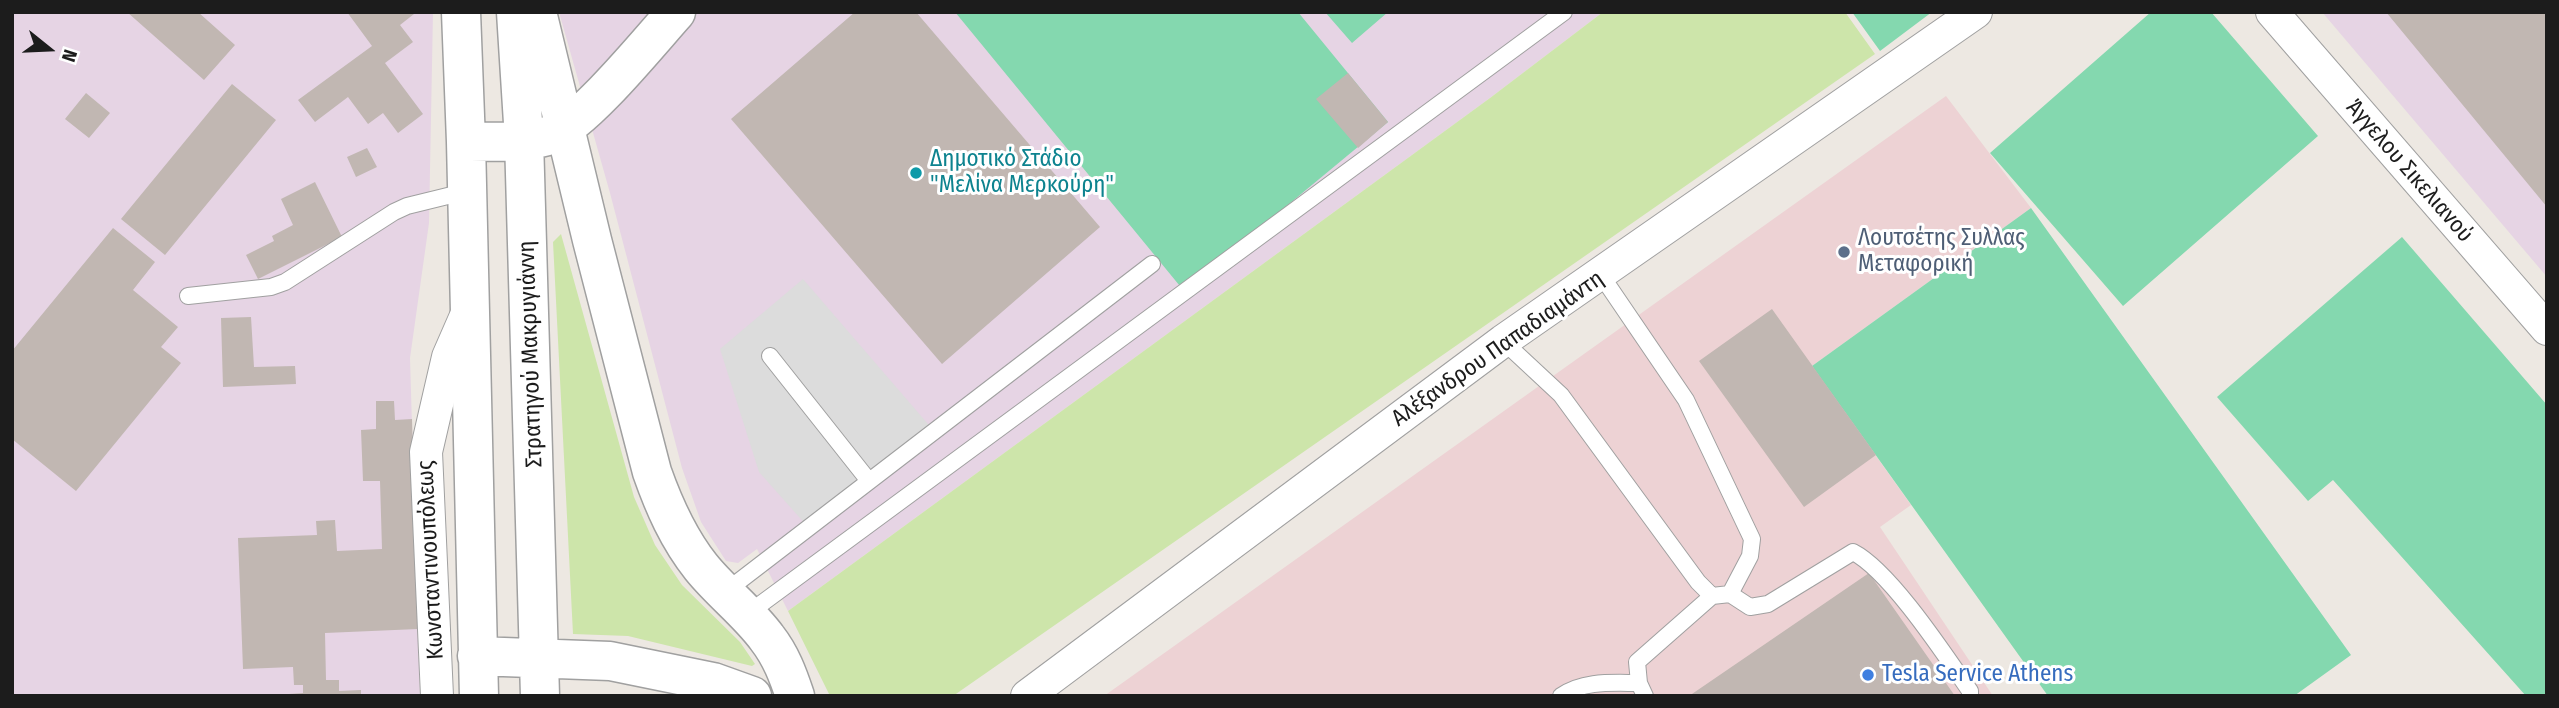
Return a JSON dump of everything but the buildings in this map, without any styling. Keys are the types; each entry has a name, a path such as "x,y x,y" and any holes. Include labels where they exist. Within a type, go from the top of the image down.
{"street":[{"path":"461,12 471,304 479,696"},
{"name":"Στρατηγού Μακρυγιάννη","path":"516,12 524,139 540,677"},
{"path":"537,12 652,472 665,507 681,539 703,569 767,638 785,665 795,696"},
{"path":"466,142 524,139 549,135 566,126 593,102 676,12"},
{"name":"Αλέξανδρου Παπαδιαμάντη","path":"1027,696 1503,341 1976,12"},
{"name":"Άγγελου Σικελιανού","path":"2272,12 2547,329"},
{"name":"Κωνσταντινουπόλεως","path":"437,696 426,452 448,357 471,304"},
{"path":"477,656 540,677 610,661 713,682 752,696"}],"lane":[{"path":"736,603 1564,12"},
{"path":"188,296 271,287 285,282 394,212 407,206 468,191"},
{"path":"736,603 869,481 1152,264"},
{"path":"1601,275 1686,400 1752,539 1750,556 1730,594"},
{"path":"1503,341 1561,396 1698,582 1712,596"},
{"path":"770,356 869,481"},
{"path":"1561,696 1571,689 1602,683 1642,690 1637,662 1712,596 1730,594 1750,607 1768,604 1853,552 1864,557 1890,585 1941,649 1970,691 1970,696"}],"shaded area":[{"path":"12,12 433,12 429,223 410,358 420,696 12,696"},
{"path":"559,12 1603,12 1490,98 788,611 757,549 738,563 726,561 701,522 682,468 610,193"},
{"path":"2322,12 2547,12 2547,277"},
{"path":"1946,96 2031,208 1812,366 1911,505 1880,527 1993,696 1104,696"},
{"path":"803,279 934,431 808,527 759,472 720,349"}],"green space":[{"path":"955,12 1298,12 1388,122 1184,291"},
{"path":"1325,12 1388,12 1352,43"},
{"path":"1603,12 1845,12 1875,54 953,696 830,696 788,611 1490,98"},
{"path":"1852,12 1932,12 1880,51"},
{"path":"2151,12 2211,12 2318,136 2123,306 1990,153"},
{"path":"2031,208 2351,655 2294,696 2048,696 1812,366"},
{"path":"561,234 634,497 655,545 682,585 740,642 755,664 752,666 628,636 573,634 553,242"},
{"path":"2402,237 2547,405 2547,696 2526,696 2333,480 2308,501 2217,397"}],"place":[{"name":"Δημοτικό Στάδιο \"Μελίνα Μερκούρη\"","path":"916,173"},
{"name":"Λουτσέτης Συλλας Μεταφορική","path":"1844,252"},
{"name":"Tesla Service Athens","path":"1868,675"}]}
